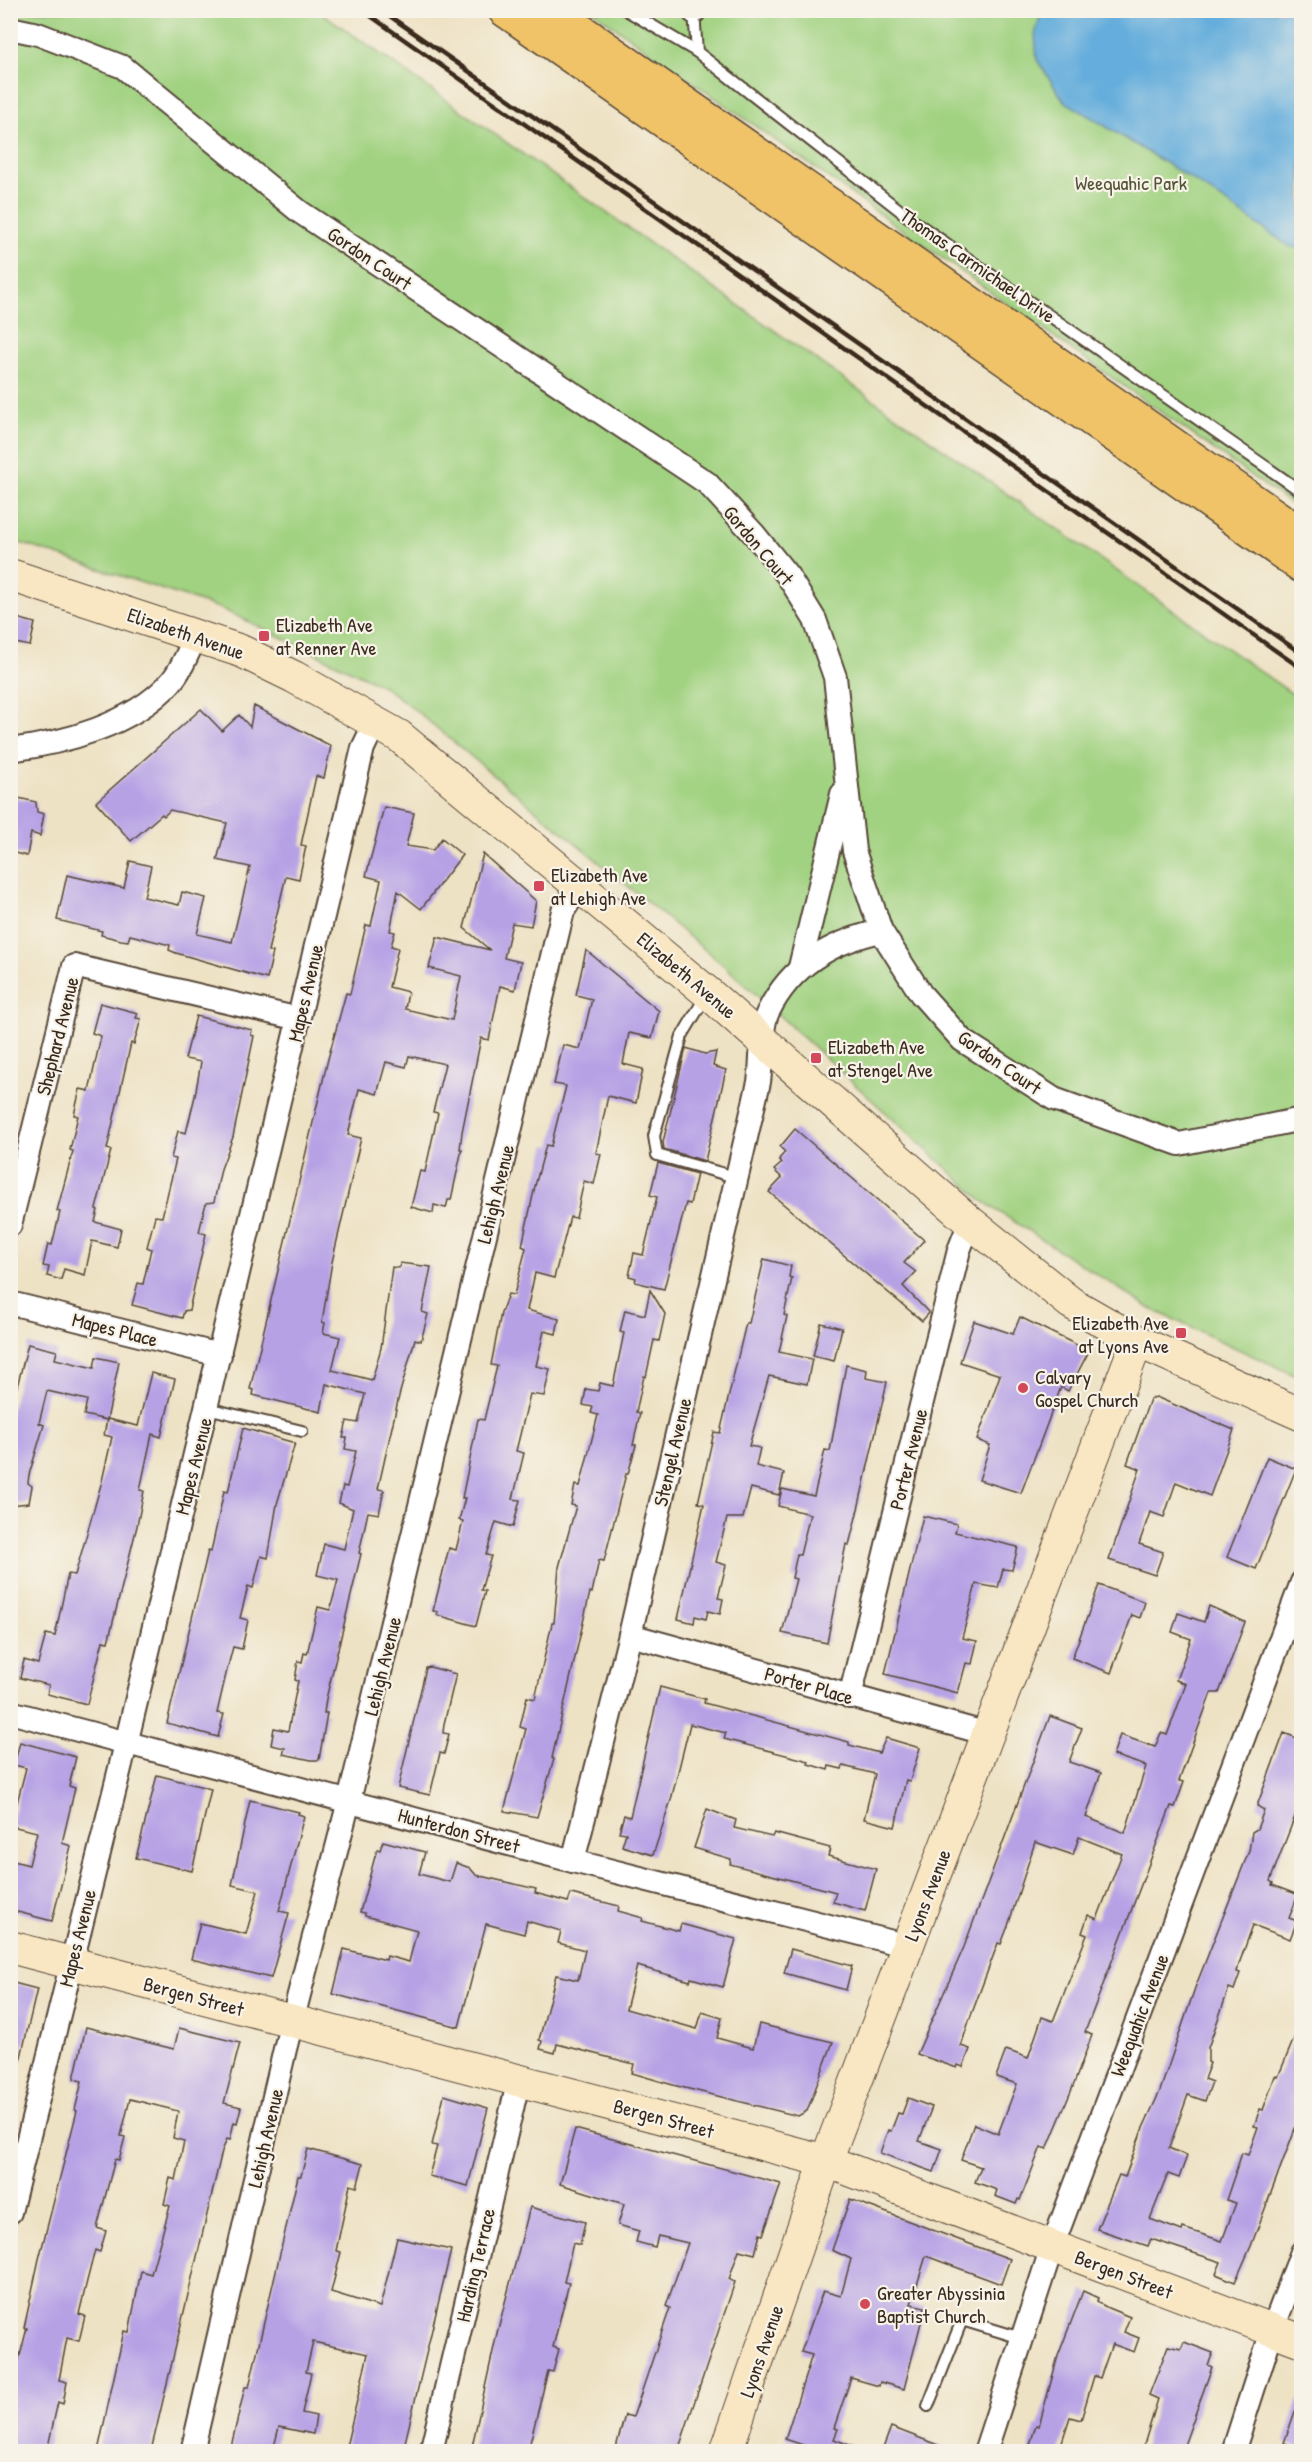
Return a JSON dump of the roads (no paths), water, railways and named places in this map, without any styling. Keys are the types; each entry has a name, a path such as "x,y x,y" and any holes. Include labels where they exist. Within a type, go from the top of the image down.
{"highway":[{"path":"506,10 1302,566"},
{"path":"551,10 1302,535"}],"main road":[{"name":"Elizabeth Avenue","path":"10,574 196,635 252,656 399,736 764,1040 970,1222 1071,1303 1137,1341 1302,1416"},
{"name":"Lyons Avenue","path":"726,2451 826,2162 1137,1341"},
{"name":"Bergen Street","path":"10,1947 292,2022 519,2079 826,2162 1302,2341"}],"street":[{"name":"Gordon Court","path":"10,28 38,34 123,67 300,212 707,483 754,534 788,576 815,620 835,677 854,851 881,931 921,994 962,1040 1054,1099 1179,1144 1302,1119"},
{"path":"10,750 66,740 126,715 153,698 171,682 196,635"},
{"name":"Mapes Avenue","path":"10,2211 220,1355 363,748 376,722"},
{"path":"800,966 845,781"},
{"name":"Lehigh Avenue","path":"192,2451 292,2022 349,1801 563,911 580,885"},
{"path":"800,966 855,936 881,931"},
{"name":"Shephard Avenue","path":"10,1225 74,966 299,1019"},
{"name":"Stengel Avenue","path":"573,1862 630,1635 759,1082 767,1013 800,966"},
{"name":"Porter Avenue","path":"850,1696 959,1251 970,1222"},
{"name":"Mapes Place","path":"10,1303 220,1355"},
{"name":"Weequahic Avenue","path":"985,2451 1052,2247 1302,1582"},
{"name":"Porter Place","path":"630,1635 988,1734"},
{"name":"Hunterdon Street","path":"10,1712 573,1862 908,1946"},
{"name":"Harding Terrace","path":"431,2451 519,2079"},
{"path":"1233,2451 1272,2331 1302,2252"}],"lane":[{"name":"Thomas Carmichael Drive","path":"626,10 697,52 911,219 1302,492"},
{"path":"694,11 697,52"},
{"path":"708,993 682,1036 654,1136 657,1155 735,1177"},
{"path":"207,1408 302,1431"},
{"path":"928,2406 962,2320 1022,2338"}],"water":[{"path":"1042,11 1301,11 1301,249 1289,246 1193,180 1064,101 1037,60 1035,34"}],"railway":[{"path":"362,10 1302,669"},
{"path":"381,10 1302,654"}],"place":[{"name":"Elizabeth Ave at Renner Ave","path":"264,636"},
{"name":"Elizabeth Ave at Lehigh Ave","path":"539,886"},
{"name":"Elizabeth Ave at Stengel Ave","path":"816,1058"},
{"name":"Elizabeth Ave at Lyons Ave","path":"1181,1333"},
{"name":"Calvary Gospel Church","path":"1023,1388"},
{"name":"Greater Abyssinia Baptist Church","path":"865,2304"}],"park label":[{"name":"Weequahic Park","path":"1131,182"}]}
